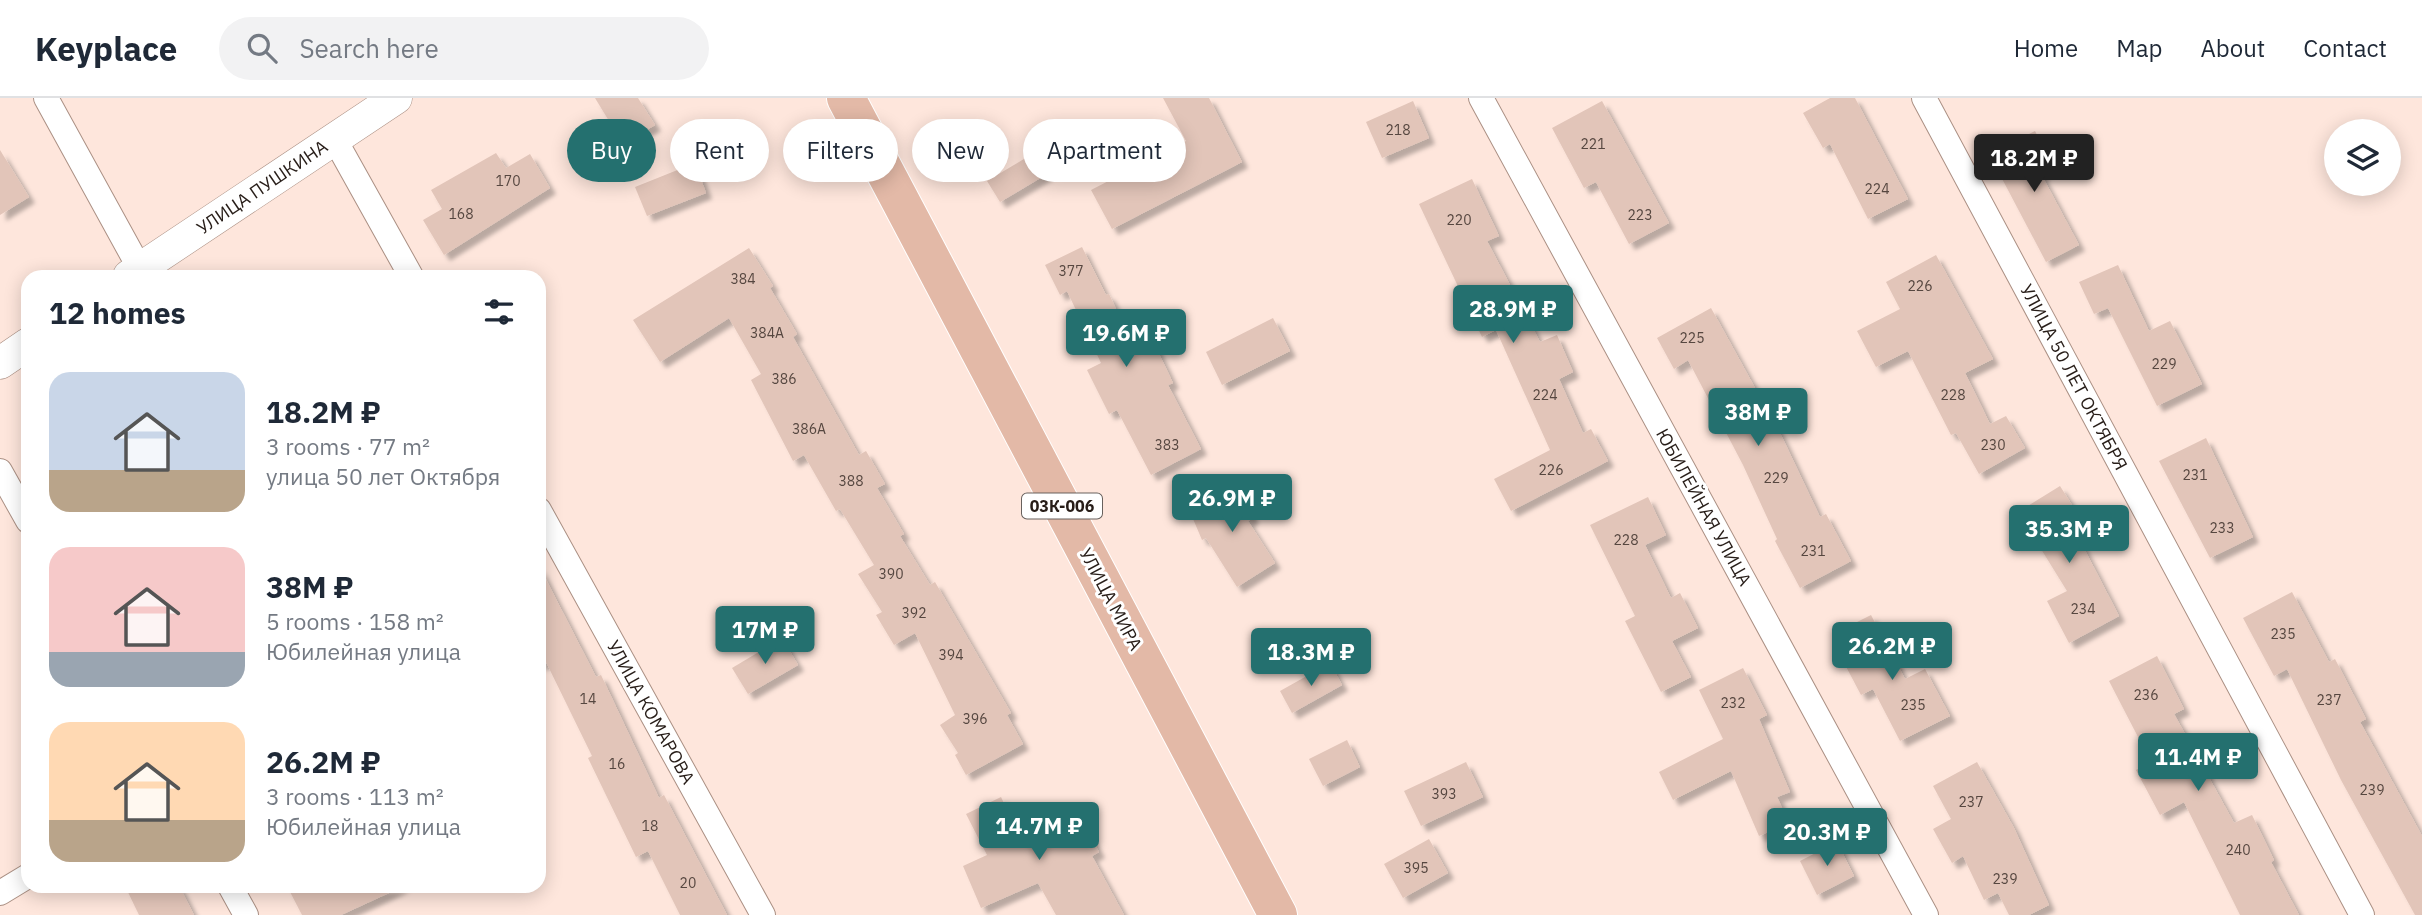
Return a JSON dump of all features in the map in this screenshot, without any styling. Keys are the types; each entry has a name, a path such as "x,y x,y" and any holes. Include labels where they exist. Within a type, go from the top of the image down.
{"main road":[{"name":"УЛИЦА МИРА","path":"846,98 1278,915"}],"street":[{"path":"46,98 132,270"},
{"name":"УЛИЦА ПУШКИНА","path":"138,270 397,98"},
{"name":"ЮБИЛЕЙНАЯ УЛИЦА","path":"1481,98 1926,915"},
{"name":"УЛИЦА 50 ЛЕТ ОКТЯБРЯ","path":"1924,98 2362,915"},
{"path":"334,138 408,270"},
{"path":"0,363 21,349"},
{"path":"0,471 21,509"},
{"name":"УЛИЦА КОМАРОВА","path":"546,522 763,915"},
{"path":"0,893 21,880"},
{"path":"234,893 246,915"}],"building":[{"path":"595,98 638,98 651,119 608,119"},
{"path":"1163,98 1209,98 1242,162 1112,229 1091,190 1107,182 1186,182 1186,119 1174,119"},
{"path":"1830,98 1855,98 1908,199 1868,219 1830,144 1823,148 1803,113"},
{"path":"1413,101 1429,138 1382,158 1366,122"},
{"path":"1602,101 1669,223 1629,244 1596,182 1584,188 1552,128"},
{"path":"2035,131 2054,167 2041,174 2079,245 2046,262 1989,154"},
{"path":"0,150 29,197 0,215"},
{"path":"496,153 506,168 530,154 550,188 444,255 423,220 442,209 431,190"},
{"path":"1023,160 1023,182 1034,182 1000,202 988,182 1009,182 1009,168"},
{"path":"670,173 670,182 702,182 706,193 647,216 635,187 656,182 656,179"},
{"path":"1472,179 1499,236 1487,241 1540,342 1557,335 1573,372 1559,379 1583,433 1591,429 1608,461 1511,511 1494,479 1550,450 1496,330 1482,337 1419,204"},
{"path":"1082,247 1106,295 1109,294 1134,347 1152,339 1173,383 1168,385 1201,449 1151,475 1117,410 1109,414 1087,370 1101,363 1067,291 1060,295 1045,265"},
{"path":"749,248 773,286 770,288 797,334 793,337 859,455 866,451 885,484 877,488 904,534 900,536 930,585 935,582 1011,713 1007,715 1023,744 966,775 955,755 958,753 940,725 955,715 915,633 894,645 876,615 882,612 858,574 874,565 840,509 836,511 804,455 793,461 751,380 761,374 729,318 660,362 633,320"},
{"path":"1936,255 1993,359 1965,373 1990,424 2006,416 2025,448 1979,474 1956,433 1951,435 1908,351 1876,367 1857,331 1900,309 1886,282"},
{"path":"2118,265 2149,331 2170,321 2202,384 2157,406 2108,308 2094,314 2079,282"},
{"path":"1711,308 1782,437 1820,517 1826,514 1851,561 1800,588 1775,541 1777,539 1743,465 1688,360 1674,369 1657,338"},
{"path":"1273,318 1290,351 1222,385 1206,352"},
{"path":"2206,438 2253,537 2210,558 2159,461"},
{"path":"1239,485 1253,518 1248,521 1275,563 1237,587 1206,538 1202,540 1188,507"},
{"path":"2060,486 2087,529 2077,535 2119,616 2069,643 2047,601 2067,591 2018,512"},
{"path":"1648,497 1666,535 1645,545 1671,598 1680,593 1698,628 1672,641 1691,677 1661,692 1625,621 1635,616 1590,525"},
{"path":"546,580 596,677 601,675 659,798 664,795 727,915 680,915 648,851 636,857 588,758 592,756 546,662"},
{"path":"2292,592 2329,662 2335,659 2366,719 2360,722 2422,836 2422,915 2415,915 2341,780 2287,669 2274,676 2243,618"},
{"path":"1871,615 1905,679 1925,669 1950,716 1900,741 1873,689 1861,695 1842,659 1855,651 1843,629"},
{"path":"782,638 798,665 748,694 732,668"},
{"path":"2157,656 2184,709 2174,714 2234,823 2252,815 2274,860 2271,862 2299,915 2240,915 2184,802 2160,815 2136,770 2151,762 2109,681"},
{"path":"1330,663 1342,685 1292,713 1280,691"},
{"path":"1743,668 1767,715 1759,719 1790,792 1777,797 1789,823 1759,836 1731,771 1673,800 1659,772 1723,739 1699,690"},
{"path":"1347,740 1360,767 1323,786 1309,759"},
{"path":"1466,762 1483,797 1421,826 1404,791"},
{"path":"1977,762 2014,828 2049,905 2029,915 2009,915 1998,893 1984,900 1963,856 1952,863 1933,829 1951,819 1933,786"},
{"path":"1001,797 1019,834 1073,805 1099,852 1092,856 1124,915 1056,915 1038,883 981,908 963,866 987,855 966,814"},
{"path":"1429,839 1448,873 1403,898 1384,864"},
{"path":"1837,842 1854,876 1817,895 1800,861"},
{"path":"128,893 183,893 194,915 139,915"},
{"path":"291,893 389,893 341,915 302,915"}]}
